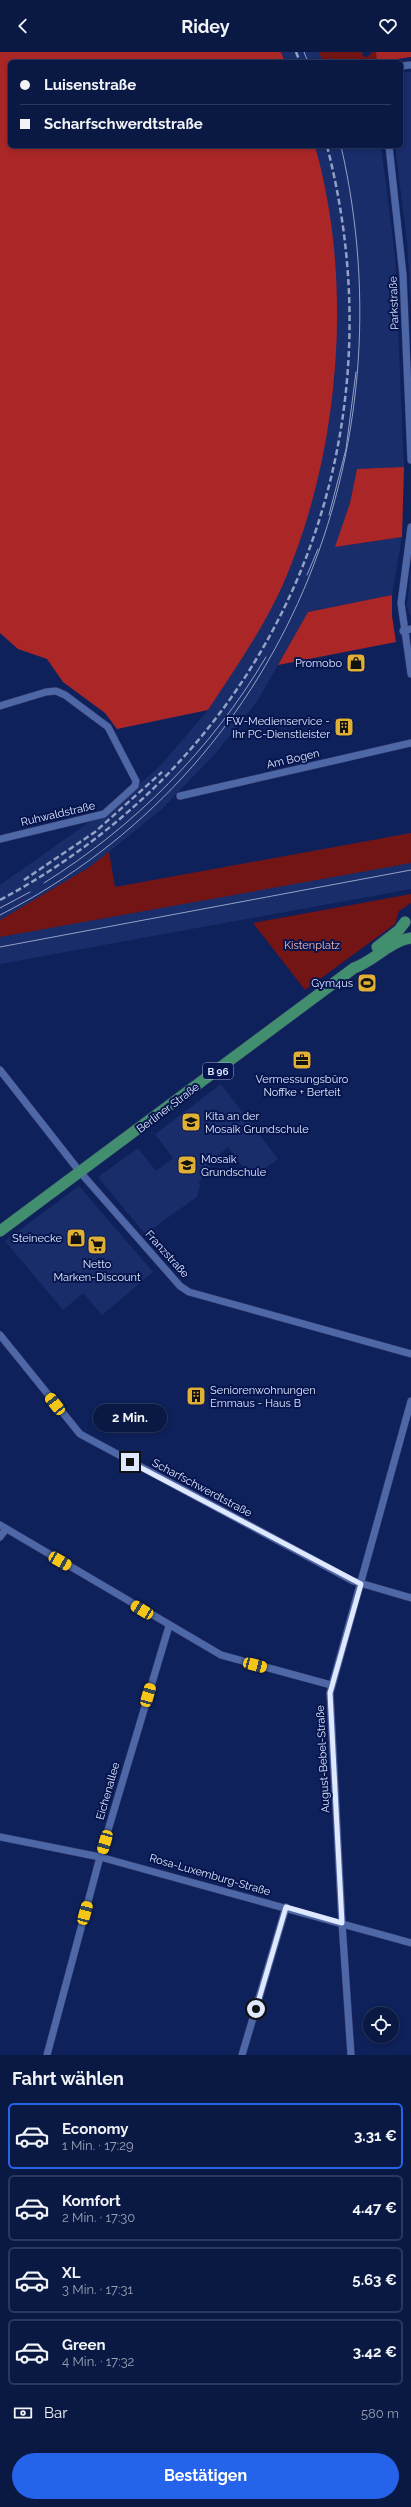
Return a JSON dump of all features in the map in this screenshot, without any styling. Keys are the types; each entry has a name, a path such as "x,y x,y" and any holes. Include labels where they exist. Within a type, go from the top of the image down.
{"main road":[{"name":"B 96","path":"408,918 406,929 411,937"},
{"name":"Berliner Straße","path":"354,968 360,960 394,935 408,918"},
{"name":"Berliner Straße","path":"0,1231 354,968 364,964 400,940 411,937"}],"street":[{"name":"Parkstraße","path":"389,148 402,260 411,460"},
{"path":"411,527 401,603 403,631 411,674"},
{"path":"403,631 411,629"},
{"name":"Ruhwaldstraße","path":"0,706 46,692 56,692 64,695 108,727 136,779 135,786 104,814 0,839"},
{"name":"Am Bogen","path":"180,796 411,743"},
{"name":"Franzstraße","path":"0,1070 80,1172 172,1278 189,1292 411,1354"},
{"name":"Scharfschwerdtstraße","path":"0,1335 80,1434 361,1584 411,1598"},
{"name":"August-Bebel-Straße","path":"351,2055 342,1923 332,1685 411,1400"},
{"path":"0,1537 3,1527 169,1626 230,1659 332,1685"},
{"name":"Eichenallee","path":"47,2055 100,1857 169,1626"},
{"name":"Rosa-Luxemburg-Straße","path":"0,1837 100,1857 411,1942"},
{"path":"242,2055 286,1907"}],"shaded area":[{"path":"0,52 281,52 284,60 8,60 8,148 315,148 327,199 334,254 337,310 335,367 329,423 318,478 303,532 284,582 268,615 208,710 117,729 105,713 63,682 47,659 18,649 0,633"},
{"path":"281,52 319,52 322,60 284,60"},
{"path":"376,52 411,52 411,57 391,60 377,60"},
{"path":"403,72 411,72 411,307 407,242 395,148 403,148"},
{"path":"315,148 381,148 395,255 404,467 357,469 350,503 336,547 402,537 392,595 308,612 258,700 214,755 162,809 109,852 115,887 411,833 411,889 0,964 0,885 89,822 100,819 161,765 208,710 245,652 283,583 305,521 322,460 335,378 328,209"},
{"path":"404,467 402,537 335,547 350,503 357,469"},
{"path":"411,568 411,617 407,607"},
{"path":"392,595 392,616 396,642 278,665 308,612"},
{"name":"Mosaik Grundschule","path":"221,1084 278,1159 251,1178 228,1147 216,1157 199,1182 200,1187 197,1197 145,1234 98,1177 138,1148 156,1171 173,1158 155,1134"},
{"path":"79,1186 153,1272 102,1315 83,1293 63,1310 5,1241"}],"green space":[{"path":"319,52 362,52 363,56 368,57 372,52 376,52 377,60 322,60"},
{"path":"411,833 411,863 0,937 0,920 88,868 109,852 115,887"},
{"name":"Kistenplatz","path":"411,894 411,903 399,911 395,924 305,990 253,923"}],"tram line":[{"path":"304,52 307,60"},
{"path":"0,915 99,853 183,777 251,689 303,591 339,485 357,375 358,261 341,148"},
{"path":"329,515 346,449 356,372"},
{"path":"307,575 318,549"},
{"path":"44,883 109,837 140,811 168,784 221,724 266,657"},
{"path":"0,947 411,870"},
{"path":"0,908 30,892"}],"railway":[{"path":"296,52 299,60"},
{"path":"0,900 97,837 179,762 246,676 297,581 331,478 348,370 347,259 327,148"},
{"path":"24,880 95,832 162,772"}],"place":[{"name":"Promobo","path":"356,663"},
{"name":"FW-Medienservice - Ihr PC-Dienstleister","path":"344,727"},
{"name":"Gym4us","path":"367,983"},
{"name":"Vermessungsbüro Noffke + Berteit","path":"302,1060"},
{"name":"Kita an der Mosaik Grundschule","path":"191,1122"},
{"name":"Mosaik Grundschule","path":"187,1165"},
{"name":"Steinecke","path":"76,1238"},
{"name":"Netto Marken-Discount","path":"97,1245"},
{"name":"Seniorenwohnungen Emmaus - Haus B","path":"196,1396"}],"route":[{"path":"130,1462 361,1584 330,1693 342,1923 286,1907 256,2009"}]}
